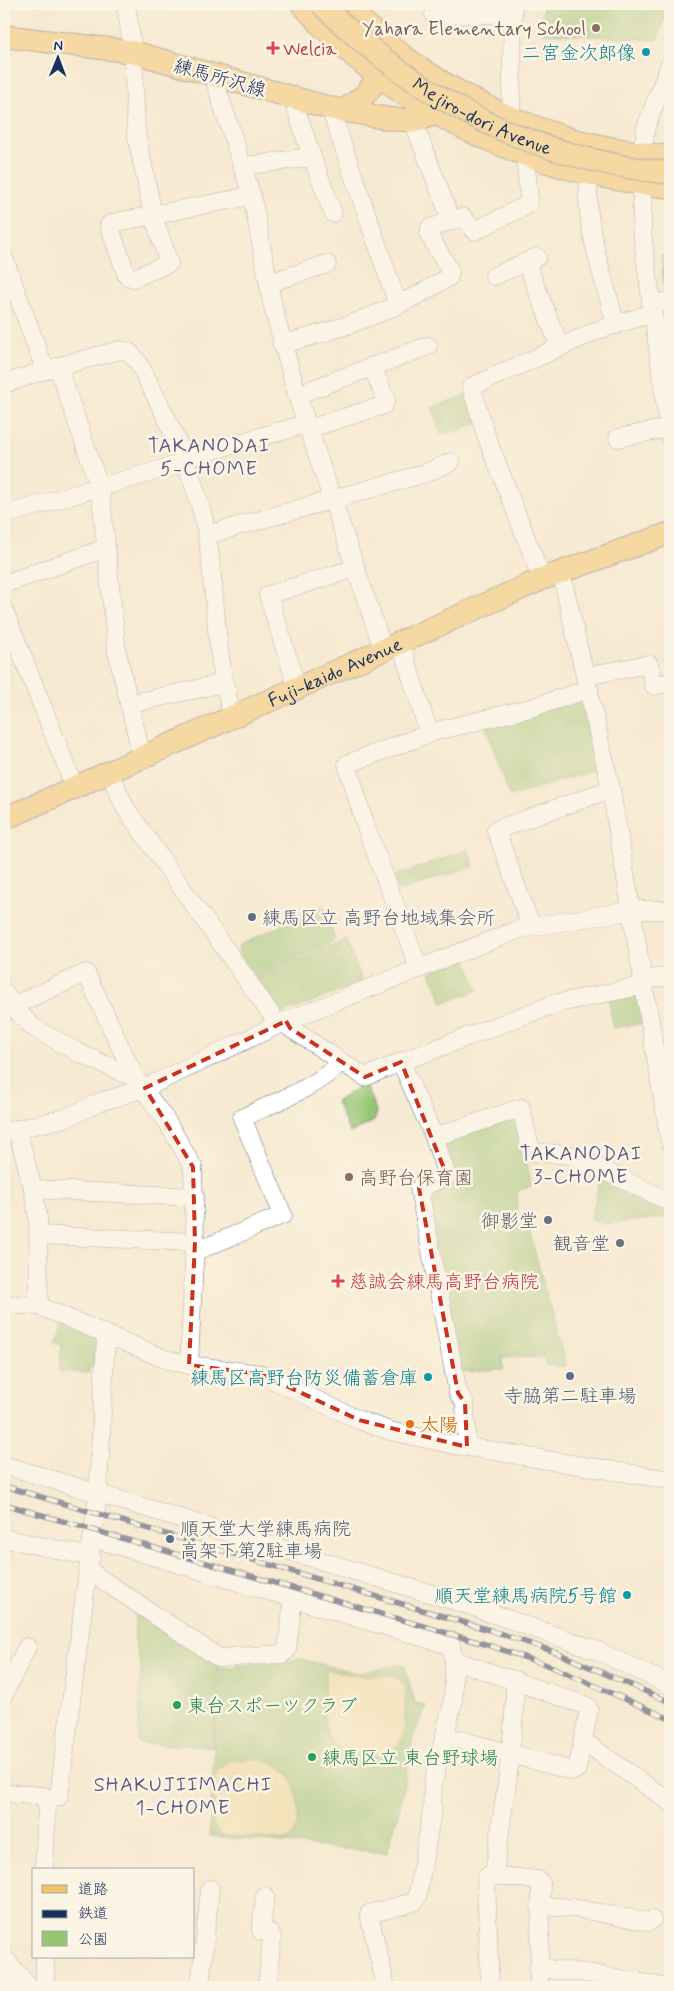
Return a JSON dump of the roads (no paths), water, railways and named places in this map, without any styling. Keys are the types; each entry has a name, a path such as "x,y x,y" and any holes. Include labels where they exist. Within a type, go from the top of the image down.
{"main road":[{"path":"302,4 376,73 434,114 524,154 591,174 642,184 670,187"},
{"name":"Mejiro-dori Avenue","path":"321,4 385,61 448,104 478,120 548,148 588,160 622,168 670,173"},
{"name":"Mejiro-dori Avenue","path":"355,9 389,45 452,88 512,117 557,135 598,146 670,157"},
{"name":"練馬所沢線","path":"4,36 133,52 336,109 413,121 422,120 434,114"},
{"path":"336,109 362,98 373,85 376,73"},
{"path":"434,114 452,88"},
{"name":"Fuji-kaido Avenue","path":"4,819 551,575 670,534"}],"street":[{"path":"126,4 133,52 136,132 153,216 252,196"},
{"path":"434,15 513,9 512,117"},
{"path":"618,439 669,433 642,233 642,153 646,127 670,64"},
{"path":"214,76 252,196 282,344 307,427 356,568 392,645 429,734"},
{"path":"296,98 296,109 333,214"},
{"path":"336,109 398,305"},
{"path":"413,121 451,220"},
{"path":"282,344 327,333 416,298 449,277 450,271 429,231 430,228 463,217 474,231 527,205 529,200 524,154"},
{"path":"244,166 312,156"},
{"path":"591,174 588,184 591,230 616,324"},
{"path":"4,258 100,488 117,652 142,758"},
{"path":"494,276 532,260 560,347"},
{"path":"268,282 327,264"},
{"path":"670,301 471,387 487,438 551,575 587,682 612,790 644,982 665,1079 670,1142"},
{"path":"297,395 428,346"},
{"path":"4,384 51,368 120,350 129,352 138,362 184,461 207,535 217,648 233,717"},
{"path":"4,515 180,464 189,457 384,405 386,400 372,366"},
{"path":"207,535 426,473 451,462"},
{"path":"4,584 106,548"},
{"path":"297,687 268,595 356,568"},
{"path":"4,611 74,788"},
{"path":"419,969 365,824 347,764 429,734 534,707 587,682 649,664 654,686 670,682"},
{"path":"129,704 224,683"},
{"path":"109,772 126,809 282,1022 340,1062 366,1077 554,1004 670,976"},
{"path":"531,926 496,830 612,790"},
{"path":"39,1306 39,1235 33,1189 10,1131 66,1118 140,1083 282,1022 531,926 633,910 670,910"},
{"path":"140,1083 41,1033 24,1019 8,999 86,973 140,1083 168,1122 193,1167 195,1197 194,1247 189,1364"},
{"path":"39,1235 194,1247 282,1215 242,1118 300,1090 334,1069 340,1062"},
{"path":"401,1062 434,1137 447,1176 419,1188 458,1394 465,1403 467,1447"},
{"path":"434,1137 521,1108 531,1152 571,1155 670,1202"},
{"path":"33,1189 195,1197"},
{"path":"4,1304 39,1306 106,1336 165,1359 261,1374 359,1420 407,1435 467,1447 670,1480"},
{"path":"4,1793 44,1796 50,1799 59,1795 98,1493 106,1336"},
{"path":"4,1465 468,1604 596,1650 670,1685"},
{"path":"4,1538 90,1564 218,1658 282,1654 287,1650 292,1597"},
{"path":"93,1538 449,1645 452,1649 454,1660 453,1702 433,1782 431,1822 416,1901 369,1914 386,1987"},
{"path":"4,1694 27,1647"},
{"path":"446,1736 573,1771 577,1769 589,1708 515,1680 454,1660"},
{"path":"494,1876 515,1707 515,1680"},
{"path":"583,1741 670,1802"},
{"path":"44,1868 45,1823 50,1799"},
{"path":"490,1987 486,1878 489,1875 538,1880 541,1883 539,1987"},
{"path":"200,1987 210,1889"},
{"path":"265,1896 262,1931 272,1934 267,1987"},
{"path":"540,1906 574,1908 650,1922 652,1920"},
{"path":"4,1958 29,1987"},
{"path":"45,1958 45,1987"},
{"path":"539,1968 586,1973 665,1987"}],"railway":[{"path":"4,1486 493,1631 555,1652 670,1702"},
{"path":"4,1504 488,1645 550,1666 670,1719"}],"place":[{"name":"Yahara Elementary School","path":"596,28"},
{"name":"Welcia","path":"273,48"},
{"name":"二宮金次郎像","path":"646,52"},
{"name":"練馬区立 高野台地域集会所","path":"252,917"},
{"name":"高野台保育園","path":"349,1177"},
{"name":"御影堂","path":"548,1220"},
{"name":"観音堂","path":"620,1243"},
{"name":"慈誠会練馬高野台病院","path":"338,1281"},
{"name":"寺脇第二駐車場","path":"570,1376"},
{"name":"練馬区高野台防災備蓄倉庫","path":"428,1377"},
{"name":"太陽","path":"410,1424"},
{"name":"順天堂大学練馬病院 高架下第2駐車場","path":"170,1539"},
{"name":"順天堂練馬病院5号館","path":"627,1595"},
{"name":"東台スポーツクラブ","path":"177,1705"},
{"name":"練馬区立 東台野球場","path":"312,1757"}],"district":[{"name":"TAKANODAI 5-CHOME","path":"209,456"},
{"name":"TAKANODAI 3-CHOME","path":"581,1164"},
{"name":"SHAKUJIIMACHI 1-CHOME","path":"183,1796"}]}
